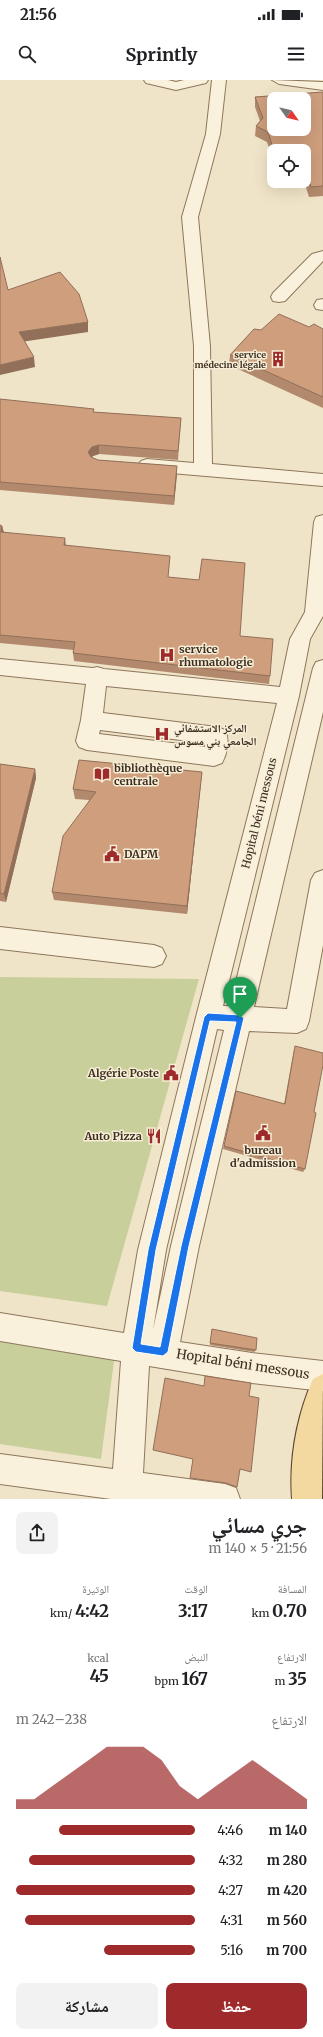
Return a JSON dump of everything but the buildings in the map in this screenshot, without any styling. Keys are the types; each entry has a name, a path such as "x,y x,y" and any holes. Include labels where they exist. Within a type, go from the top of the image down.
{"main road":[{"path":"307,1499 307,1454 312,1425 323,1389"}],"lane":[{"path":"151,80 176,86 201,80"},
{"path":"203,470 202,346 190,218 213,134 219,80"},
{"path":"279,80 323,86"},
{"path":"279,298 317,257 323,256"},
{"path":"128,464 323,480"},
{"name":"Hopital béni messous","path":"127,1486 150,1350 152,1250 208,1017 289,696 300,639 320,619 323,522"},
{"path":"0,666 289,696"},
{"name":"Hopital béni messous","path":"150,1350 185,1246 323,668"},
{"path":"92,720 217,736 214,757 86,741 92,720 97,676"},
{"path":"208,1017 297,1021 323,880"},
{"path":"0,938 154,956"},
{"name":"Hopital béni messous","path":"0,1327 150,1350 252,1368 323,1376"},
{"path":"0,1469 224,1499"}],"green space":[{"path":"0,977 199,979 107,1306 0,1291"},
{"path":"0,1337 115,1354 101,1459 0,1444"}],"place":[{"name":"service médecine légale","path":"278,359"},
{"name":"service rhumatologie","path":"167,655"},
{"name":"المركز الاستشفائي الجامعي بني مسوس","path":"162,734"},
{"name":"bibliothèque centrale","path":"102,774"},
{"name":"DAPM","path":"112,854"},
{"name":"Algérie Poste","path":"171,1073"},
{"name":"bureau d'admission","path":"263,1133"},
{"name":"Auto Pizza","path":"154,1136"}],"route":[{"path":"208,1017 240,1018 185,1246 163,1352 136,1348 152,1250 208,1017"}]}
